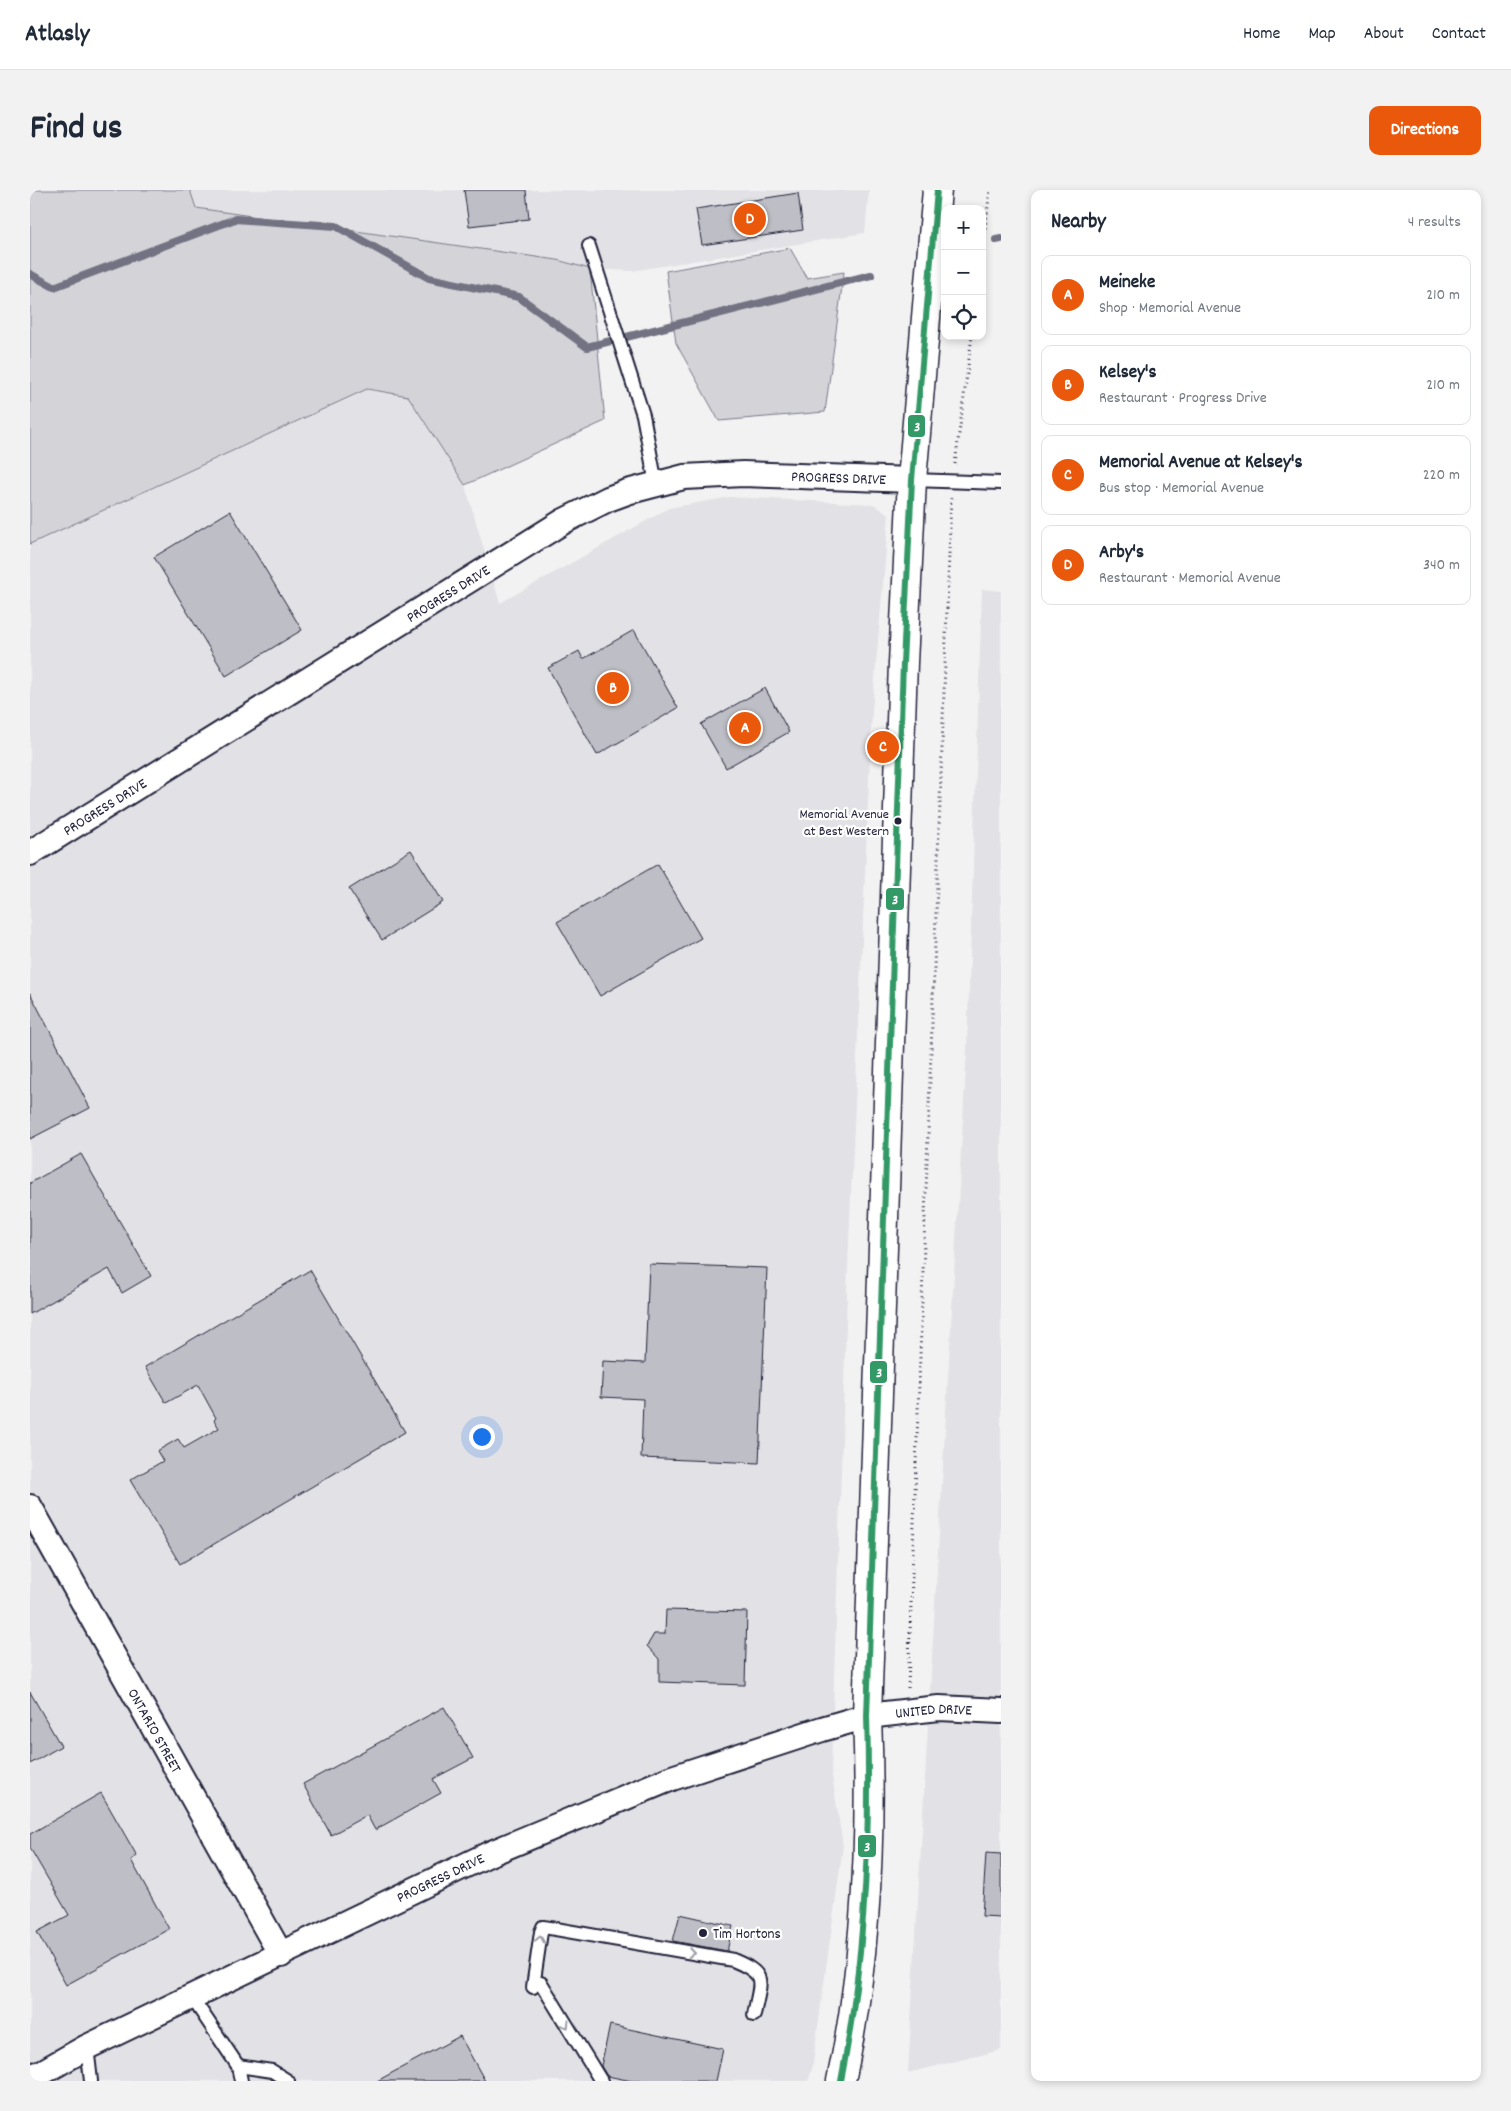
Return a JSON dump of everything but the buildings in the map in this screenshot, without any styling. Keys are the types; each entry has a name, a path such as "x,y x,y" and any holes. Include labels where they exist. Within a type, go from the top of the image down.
{"main road":[{"path":"841,2081 852,2028 864,1937 870,1804 867,1716 884,1194 912,480 937,190"}],"street":[{"name":"PROGRESS DRIVE","path":"30,853 564,521 608,500 684,477 719,474 912,480"},
{"name":"ONTARIO STREET","path":"30,1508 281,1955"},
{"name":"UNITED DRIVE","path":"867,1716 938,1708 1001,1711"},
{"name":"PROGRESS DRIVE","path":"38,2077 87,2047 489,1854 672,1778 867,1716"}],"lane":[{"path":"589,246 643,415 656,484"},
{"path":"912,480 1001,483"},
{"path":"601,2081 537,1985 543,1927 733,1960 750,1967 758,1974 760,1980 754,2015"},
{"path":"191,1996 238,2066 241,2081"},
{"path":"87,2047 91,2081"},
{"path":"238,2066 272,2072 288,2081"}],"path":[{"path":"982,250 990,190"},
{"path":"908,1698 952,481 971,340"}],"shaded area":[{"path":"30,190 190,190 196,208 557,260 590,269 605,421 465,485 408,396 367,389 30,544"},
{"path":"190,190 869,190 865,233 632,271 590,269 557,260 196,208"},
{"path":"790,248 807,278 844,272 825,412 719,421 676,343 666,271"},
{"path":"367,389 408,395 465,485 500,603 669,508 730,497 873,504 889,514 872,711 848,1266 831,1769 843,1846 812,2070 808,2081 30,2081 30,544"},
{"path":"982,589 1001,591 1001,2050 908,2073 967,1048"}],"waterway":[{"path":"30,274 54,287 235,219 336,226 429,278 519,297 587,347 871,275"},
{"path":"996,240 1001,239"}],"transit line":[{"name":"3","path":"841,2081 856,1990 867,1854 867,1716 903,663 912,480 937,190"}],"place":[{"name":"Arby's","path":"750,219"},
{"name":"Kelsey's","path":"613,688"},
{"name":"Meineke","path":"745,728"},
{"name":"Memorial Avenue at Kelsey's","path":"883,747"},
{"name":"Memorial Avenue at Best Western","path":"898,821"},
{"name":"Tim Hortons","path":"703,1933"}]}
